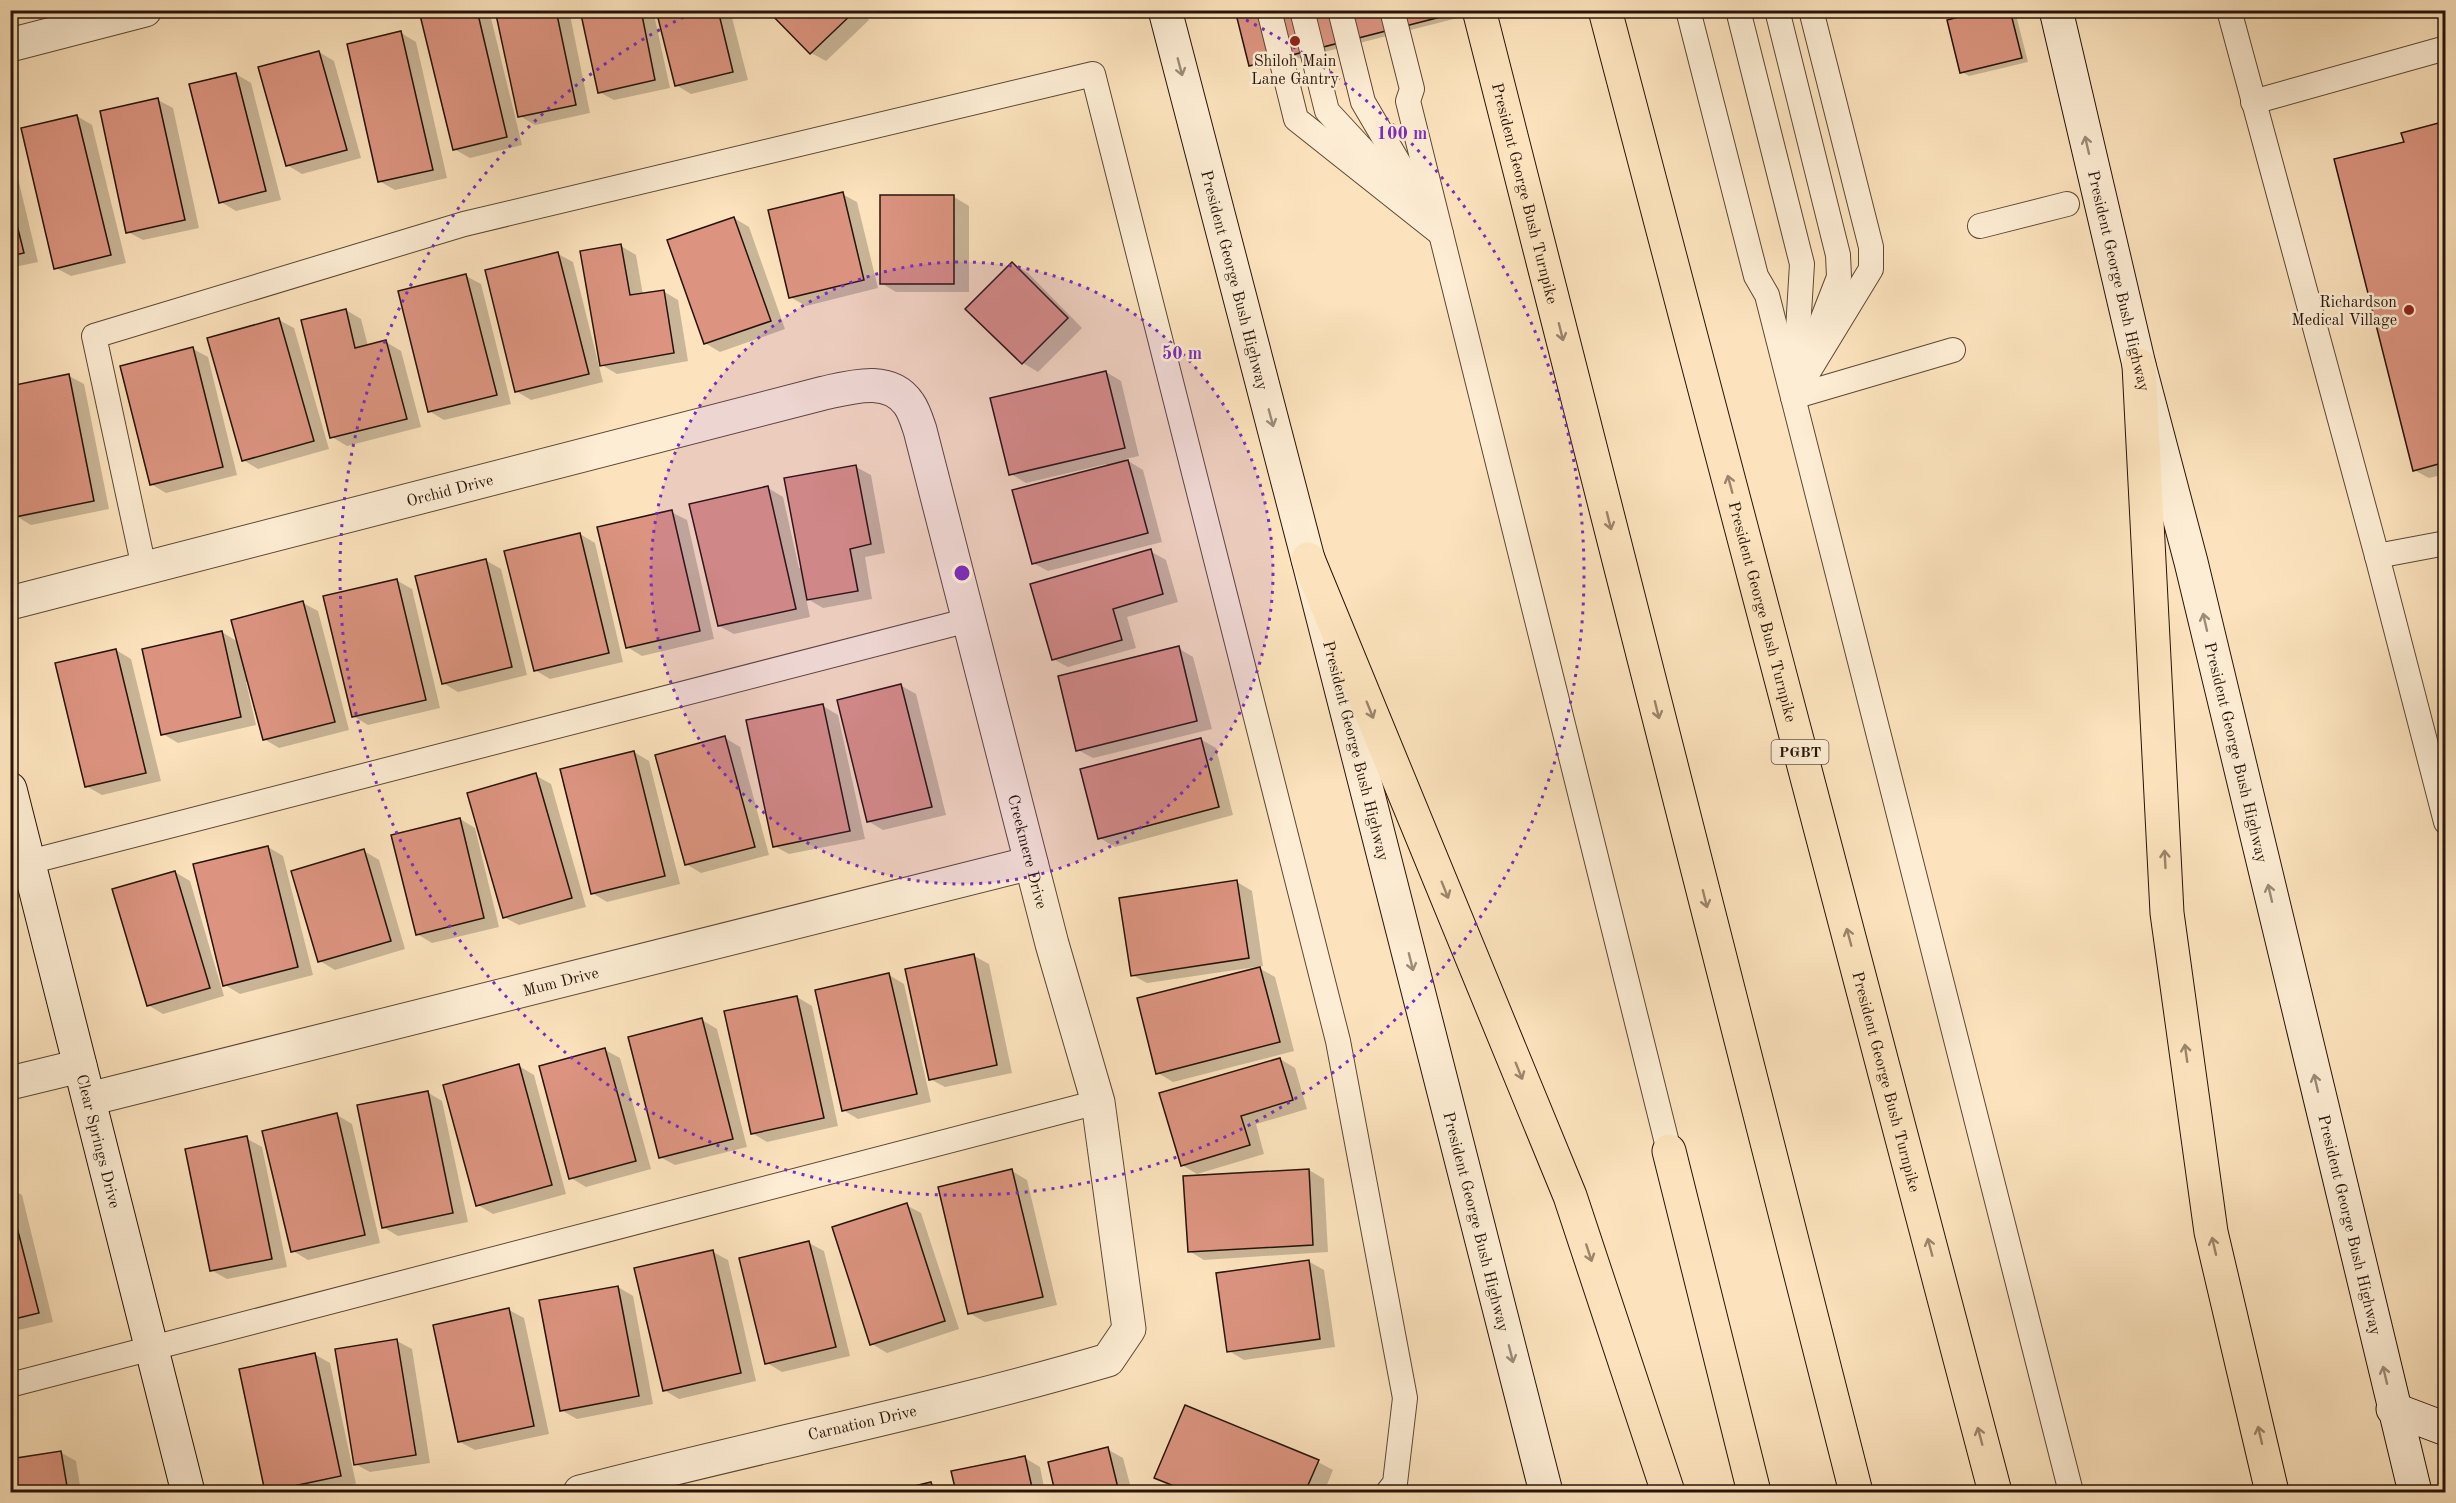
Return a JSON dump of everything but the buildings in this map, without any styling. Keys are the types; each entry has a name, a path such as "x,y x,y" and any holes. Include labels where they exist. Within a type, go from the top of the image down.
{"highway":[{"name":"President George Bush Turnpike","path":"1479,10 1856,1492"},
{"name":"President George Bush Turnpike","path":"1605,10 1995,1492"},
{"path":"2139,365 2167,914 2211,1232 2272,1492"},
{"path":"1308,559 1570,1196 1668,1492"},
{"path":"1669,1151 1754,1492"}],"street":[{"path":"10,45 145,10"},
{"name":"President George Bush Highway","path":"1165,10 1308,559 1546,1492"},
{"name":"President George Bush Highway","path":"2056,10 2139,365 2191,562 2415,1492"},
{"name":"Orchid Drive","path":"10,603 824,393 872,385 890,388"},
{"name":"Creekmere Drive","path":"890,388 909,404 920,430 1031,863 1098,1102 1129,1329"},
{"name":"Clear Springs Drive","path":"10,789 188,1492"},
{"name":"Mum Drive","path":"89,1099 1031,863"},
{"path":"10,1083 81,1066"},
{"name":"Carnation Drive","path":"580,1492 1098,1363 1108,1360 1129,1329"},
{"path":"2394,1409 2445,1429"}],"lane":[{"path":"1269,10 1296,119 1441,234"},
{"path":"1302,10 1327,111 1441,234"},
{"path":"1340,10 1363,102 1441,234"},
{"path":"1377,10 1398,93 1408,101"},
{"path":"1392,10 1412,89 1408,101 1669,1151"},
{"path":"1688,10 1756,276 1767,295 2071,1492"},
{"path":"1702,10 1768,273 1767,295"},
{"path":"1738,10 1802,264 1803,286 1793,397"},
{"path":"1777,10 1838,255 1839,278 1793,397"},
{"path":"1793,397 1872,269 1872,247 1811,10"},
{"path":"2229,10 2377,556 2445,822"},
{"path":"2253,102 2445,48"},
{"path":"144,568 94,336 464,224 1093,74 1338,1041 1405,1398 1395,1483 1388,1492"},
{"path":"1980,226 2067,204"},
{"path":"1793,397 1953,350"},
{"path":"2377,556 2445,543"},
{"path":"29,862 969,620"},
{"path":"10,1385 1098,1102"}],"place":[{"name":"Shiloh Main Lane Gantry","path":"1295,41"},
{"name":"Richardson Medical Village","path":"2409,310"}]}
